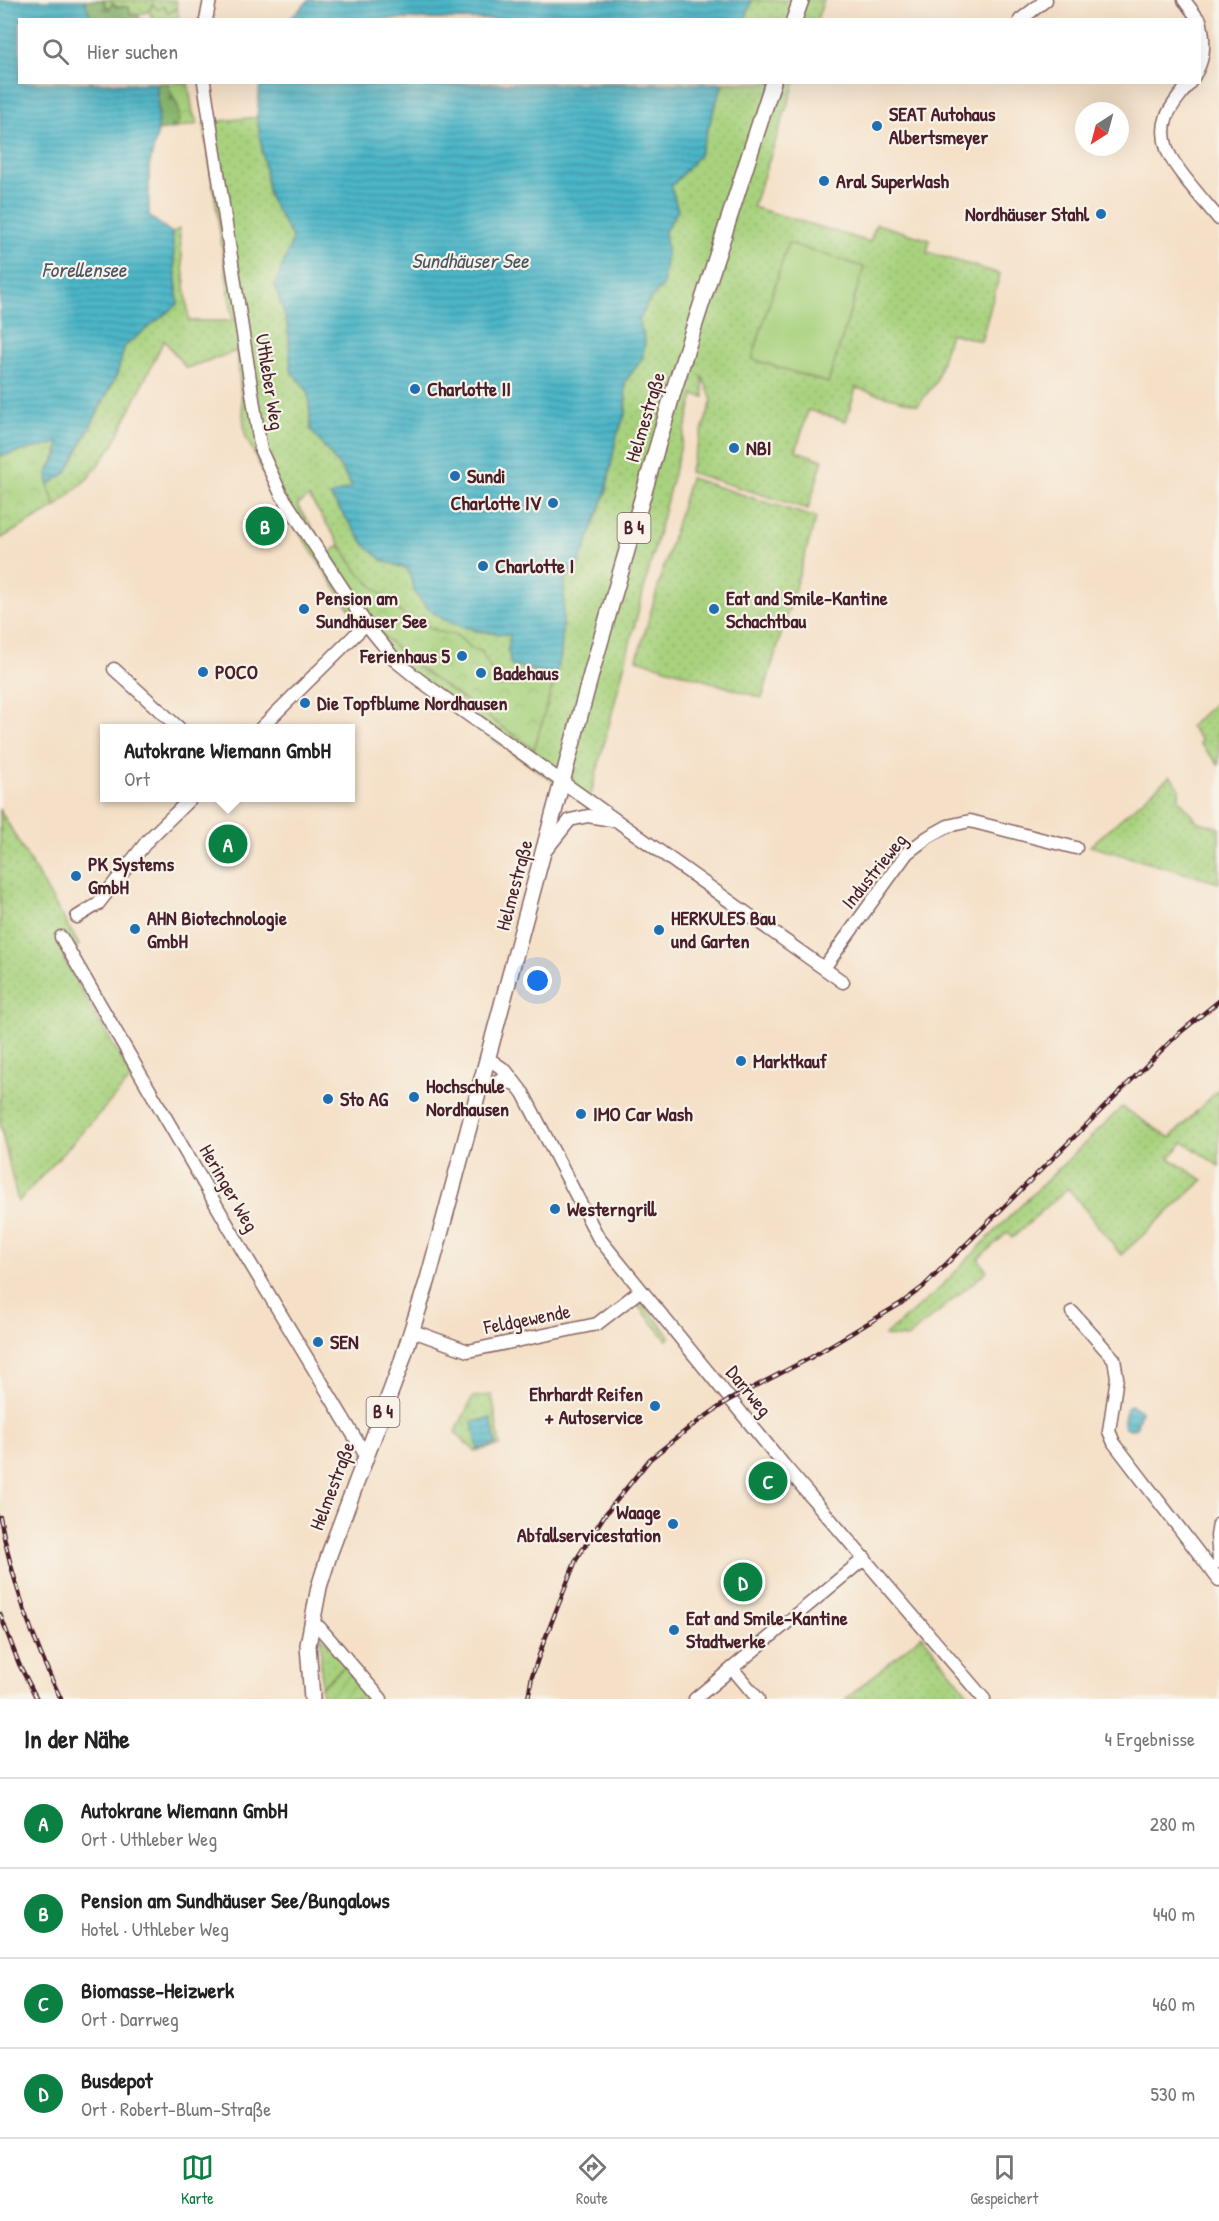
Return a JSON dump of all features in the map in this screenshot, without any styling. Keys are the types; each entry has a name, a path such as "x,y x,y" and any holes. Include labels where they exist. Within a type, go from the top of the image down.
{"main road":[{"path":"795,18 801,0"},
{"name":"Helmestraße","path":"312,1699 308,1645 311,1623 330,1552 413,1331 481,1089 593,667 674,389 772,84"}],"street":[{"path":"206,18 210,0"},
{"path":"1184,0 1198,18"},
{"path":"1023,18 1039,9"},
{"path":"1201,23 1214,43 1216,53"},
{"path":"1207,80 1173,113 1165,141 1167,151 1174,162 1219,219"},
{"name":"Uthleber Weg","path":"204,84 261,451 281,494 366,624 397,662 562,782"},
{"path":"266,724 366,624"},
{"path":"114,669 174,724"},
{"path":"562,782 843,982"},
{"path":"77,917 99,904 148,840 187,802"},
{"path":"545,851 570,820 588,816 615,820"},
{"name":"Industrieweg","path":"824,968 907,853 928,837 948,826 970,821 1076,848"},
{"name":"Heringer Weg","path":"61,937 244,1253 366,1456"},
{"name":"Darrweg","path":"489,1059 506,1071 517,1084 598,1237 783,1464 984,1699"},
{"path":"481,1089 499,1080 517,1084"},
{"name":"Feldgewende","path":"413,1331 468,1351 597,1324 641,1290"},
{"path":"1072,1312 1114,1359 1117,1377 1108,1431 1114,1443 1219,1580"},
{"path":"1200,1555 1218,1557 1219,1524"},
{"path":"695,1699 865,1558"},
{"path":"311,1623 319,1627 381,1699"},
{"path":"732,1668 758,1699"}],"green space":[{"path":"84,0 103,0 107,7 113,3 116,7 129,7 130,14 138,15 140,18 92,18"},
{"path":"103,0 176,0 177,8 168,13 165,8 158,10 153,5 149,11 138,15 130,14 129,7 107,7"},
{"path":"752,0 824,0 817,18 746,18"},
{"path":"153,4 158,10 163,6 168,13 177,8 179,18 153,18 149,11"},
{"path":"157,84 168,84 178,109 179,120 177,128 158,131"},
{"path":"168,84 188,84 193,113 198,124 177,128 179,113"},
{"path":"723,84 795,84 753,207 870,242 876,224 930,240 927,252 1000,274 981,341 950,333 936,382 918,405 856,388 846,421 808,410 796,451 823,460 808,509 689,472 712,400 702,375 704,397 694,395 588,806 421,688 352,613 272,490 245,435 237,351 186,368 164,340 113,445 89,477 56,507 48,485 67,472 117,375 124,346 178,304 172,233 179,229 189,321 233,321 204,123 257,117 269,197 293,239 275,285 288,327 291,371 308,391 311,430 343,471 352,488 330,496 384,561 408,569 415,594 474,631 510,635 508,650 528,670 556,673 561,655 565,580 579,564 606,493 616,438 626,412 625,382 642,359 645,341 639,321 649,301 663,286 667,252 665,231 678,210 671,187 699,155","holes":["309,497 358,572 413,624 419,619 432,629 456,635 472,649 481,651 534,749 409,661 384,636 297,505"]},
{"path":"788,243 864,267 828,383 752,359"},
{"path":"59,442 57,454 47,478 56,507 0,539 0,456"},
{"path":"690,478 816,518 762,698 637,659"},
{"path":"340,545 358,572 413,624 419,619 432,629 456,635 472,649 481,651 500,686 554,681 534,749 409,661 384,636 329,553"},
{"path":"1219,699 1219,765 1199,743 1202,741 1190,726"},
{"path":"1170,776 1179,787 1179,799 1197,821 1219,828 1219,883 1090,846"},
{"path":"0,810 79,945 63,958 132,1078 18,1202 0,1124"},
{"path":"1219,1089 1219,1166 1184,1142 1169,1158 1203,1180 1121,1255 1068,1188 1012,1238 1008,1232 978,1259 987,1271 907,1338 884,1336 934,1294 1122,1107 1170,1138"},
{"path":"640,1300 670,1336 667,1340 635,1302"},
{"path":"492,1395 500,1446 475,1451 455,1433 473,1397"},
{"path":"922,1635 972,1699 846,1699"},
{"path":"321,1636 347,1664 321,1687"},
{"path":"347,1665 375,1699 322,1699 321,1687"}],"water":[{"name":"Forellensee","path":"0,0 84,0 92,18 18,18 18,84 157,84 158,131 149,167 149,216 172,233 178,304 125,346 117,374 67,472 48,485 48,471 58,456 59,443 0,456"},
{"path":"309,0 752,0 746,18 291,18"},
{"name":"Sundhäuser See","path":"260,84 723,84 699,155 671,187 678,210 665,231 667,252 663,286 649,301 639,321 645,341 642,359 625,382 626,412 616,438 606,492 579,564 565,580 561,655 556,674 511,666 508,650 510,635 459,626 436,615 417,596 408,569 384,561 366,546 330,496 352,487 343,471 311,430 308,391 291,371 288,327 275,285 293,239 269,197 257,117"},
{"path":"1131,1405 1141,1411 1136,1428 1133,1429 1125,1428 1123,1424 1127,1406"},
{"path":"491,1418 496,1445 478,1449 472,1422"}],"railway":[{"path":"528,1699 532,1676 543,1644 576,1560 604,1516 650,1459 729,1400 810,1358 900,1304 923,1287 1177,1035 1219,1001"},
{"path":"0,1517 24,1610 61,1699"},
{"path":"0,1614 19,1664 37,1699"}],"place":[{"name":"SEAT Autohaus Albertsmeyer","path":"877,126"},
{"name":"Aral SuperWash","path":"824,181"},
{"name":"Nordhäuser Stahl","path":"1101,214"},
{"name":"Charlotte II","path":"415,389"},
{"name":"NBI","path":"734,448"},
{"name":"Sundi","path":"455,476"},
{"name":"Charlotte IV","path":"553,503"},
{"name":"Pension am Sundhäuser See/Bungalows","path":"265,526"},
{"name":"Charlotte I","path":"483,566"},
{"name":"Pension am Sundhäuser See","path":"304,609"},
{"name":"Eat and Smile-Kantine Schachtbau","path":"714,609"},
{"name":"Ferienhaus 5","path":"462,656"},
{"name":"POCO","path":"203,672"},
{"name":"Badehaus","path":"481,673"},
{"name":"Die Topfblume Nordhausen","path":"305,703"},
{"name":"Autokrane Wiemann GmbH","path":"228,844"},
{"name":"PK Systems GmbH","path":"76,876"},
{"name":"AHN Biotechnologie GmbH","path":"135,929"},
{"name":"HERKULES Bau und Garten","path":"659,930"},
{"name":"Marktkauf","path":"741,1061"},
{"name":"Hochschule Nordhausen","path":"414,1097"},
{"name":"Sto AG","path":"328,1099"},
{"name":"IMO Car Wash","path":"581,1114"},
{"name":"Westerngrill","path":"555,1209"},
{"name":"SEN","path":"318,1342"},
{"name":"Ehrhardt Reifen + Autoservice","path":"655,1406"},
{"name":"Biomasse-Heizwerk","path":"768,1481"},
{"name":"Waage Abfallservicestation","path":"673,1524"},
{"name":"Busdepot","path":"743,1582"},
{"name":"Eat and Smile-Kantine Stadtwerke","path":"674,1630"}]}
